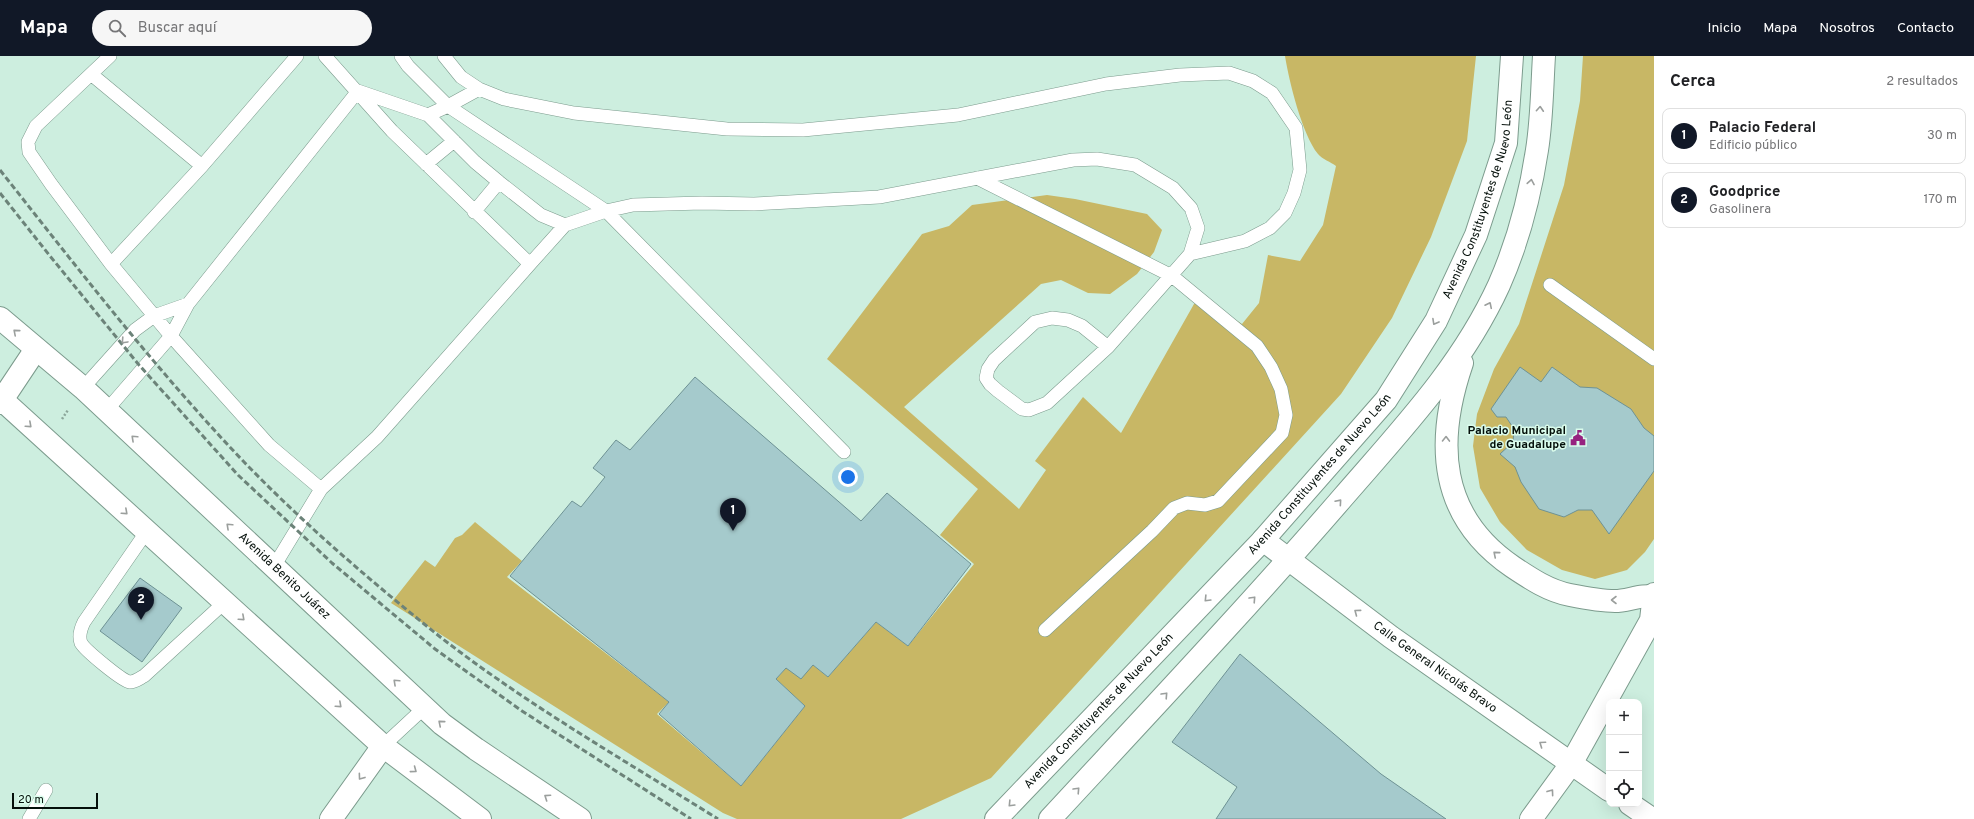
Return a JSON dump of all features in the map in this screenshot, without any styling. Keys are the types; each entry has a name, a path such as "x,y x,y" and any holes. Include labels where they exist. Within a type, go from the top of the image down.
{"main road":[{"name":"Avenida Constituyentes de Nuevo León","path":"996,819 1263,540 1386,400 1436,321 1476,235 1493,189 1506,143 1512,56"},
{"path":"1050,819 1288,560 1431,395 1470,339 1499,284 1516,240 1529,194 1537,148 1544,56"},
{"name":"Avenida Benito Juárez","path":"0,318 82,388 424,708 476,749 580,819"},
{"path":"1470,339 1453,388 1448,410 1445,456 1448,476 1456,498 1463,514 1473,529 1489,548 1504,561 1526,576 1550,589 1569,595 1595,600 1616,601 1654,596 1652,620 1571,764 1531,819"},
{"path":"36,349 1,400 383,746 469,816"},
{"name":"Calle General Nicolás Bravo","path":"1263,540 1391,637 1606,788"},
{"path":"331,819 383,746"},
{"path":"1634,807 1652,819"}],"lane":[{"path":"110,56 36,126 28,142 29,152 111,264 171,336 269,445 321,489"},
{"path":"111,264 202,166 297,56"},
{"path":"325,56 358,91 392,131 474,212 530,264"},
{"path":"401,56 408,66 448,106 606,211 844,452"},
{"path":"444,56 461,77 479,89 504,99 574,113 727,129 803,130 958,115 1106,84 1180,75 1229,73 1253,81 1272,93 1296,128 1300,170 1294,193 1285,213 1270,228 1245,241 1190,254"},
{"path":"91,74 202,166"},
{"path":"428,115 479,89"},
{"path":"358,91 428,115 499,182 540,215 564,225"},
{"path":"106,412 171,336 188,304 358,91"},
{"path":"426,164 454,141"},
{"path":"274,568 321,489 377,437 564,225 606,211 633,205 702,203 754,204 879,197 1073,160 1097,160 1135,164 1173,188 1191,208 1198,228 1190,254 1108,347 1047,403 1030,410 1022,408 998,391 986,378 988,369 994,360 1035,322 1052,318 1068,320 1082,326 1108,347"},
{"path":"977,178 1172,276 1257,346 1271,367 1281,389 1286,415 1282,433 1218,501 1205,505 1187,503 1174,508 1152,532 1045,630"},
{"path":"474,212 499,182"},
{"path":"1550,285 1654,359"},
{"path":"82,388 126,339 154,316 188,304"},
{"path":"147,531 84,622 80,638 82,644 88,651 122,679 130,682 136,681 144,676 224,602"},
{"path":"383,746 424,708"},
{"path":"28,819 46,790"}],"path":[{"path":"47,441 82,388"}],"shaded area":[{"path":"1285,56 1476,56 1467,141 1431,237 1392,318 1341,394 991,778 901,819 737,819 723,813 391,603 425,560 435,567 455,538 462,535 475,522 522,561 507,577 669,702 657,714 741,786 805,706 776,679 786,668 813,665 828,677 876,622 908,646 974,564 940,535 978,489 827,359 922,234 949,226 972,205 1047,195 1075,199 1147,214 1162,230 1154,252 1137,274 1110,294 1088,293 1061,280 1041,284 904,407 1019,509 1046,470 1035,461 1083,397 1121,433 1194,304 1204,299 1242,324 1259,303 1268,255 1300,261 1323,225 1336,166 1318,154 1312,145 1297,107"},
{"path":"1583,56 1654,56 1654,539 1645,552 1627,570 1595,579 1562,570 1527,550 1500,522 1480,488 1473,446 1477,414 1494,369 1519,324 1564,185 1580,101"}],"building":[{"path":"1520,367 1541,382 1552,367 1580,387 1597,388 1631,409 1644,428 1654,436 1654,471 1609,534 1592,510 1578,510 1564,517 1539,509 1521,482 1515,467 1500,454 1513,442 1514,429 1506,417 1497,417 1491,409"},
{"path":"695,377 861,521 887,493 971,564 908,646 876,622 828,677 813,665 801,679 786,668 776,679 805,706 741,786 659,714 669,702 510,576 572,501 581,507 605,477 593,468 616,440 630,450"},
{"path":"140,578 182,608 142,662 100,631"},
{"path":"1240,654 1381,774 1446,819 1216,819 1237,787 1172,742"}],"railway":[{"path":"0,170 119,320 212,428 245,463 315,531 389,595 472,661 576,731 718,819"},
{"path":"0,193 139,365 238,475 332,563 435,649 522,711 691,819"}],"place":[{"name":"Palacio Municipal de Guadalupe","path":"1578,438"},
{"name":"Palacio Federal","path":"733,531"},
{"name":"Goodprice","path":"141,620"}]}
